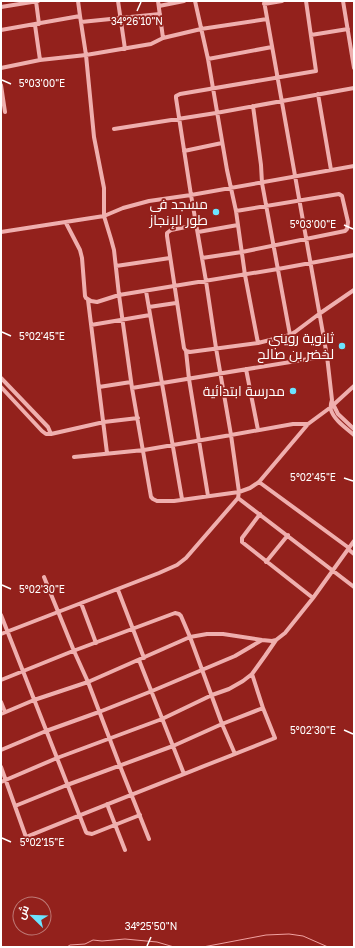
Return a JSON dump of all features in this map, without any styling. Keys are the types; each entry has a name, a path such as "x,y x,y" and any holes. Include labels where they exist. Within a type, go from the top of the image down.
{"street":[{"path":"1,7 36,1 40,60"},
{"path":"78,1 86,55 94,137 104,188 104,216 112,239 131,382 153,499 157,501 182,499 239,492 250,488 259,482 308,424 354,386"},
{"path":"118,1 125,49"},
{"path":"164,38 159,3 184,1"},
{"path":"195,1 208,59 216,113 236,211 245,275 258,343"},
{"path":"282,1 264,2 327,356 333,414 337,420 354,435"},
{"path":"1,634 118,590 177,565 186,558 238,498 239,492 231,435 176,96 212,88 316,71 306,1"},
{"path":"343,1 354,68"},
{"path":"81,22 160,14"},
{"path":"1,30 80,16"},
{"path":"1,68 40,60 125,49 151,44 164,38 201,30 267,19"},
{"path":"311,34 348,29"},
{"path":"208,59 272,47"},
{"path":"1,85 5,112"},
{"path":"114,129 216,113 354,88"},
{"path":"318,94 331,170"},
{"path":"253,106 261,164 262,183 290,335"},
{"path":"184,151 222,144"},
{"path":"1,232 104,216 122,208 156,200 354,166"},
{"path":"202,258 242,252 345,232 348,222 342,196 340,194 236,211"},
{"path":"348,222 354,221"},
{"path":"66,222 77,243 82,258 85,296 88,300 107,453"},
{"path":"196,225 170,230 168,231 167,236 176,303 184,348 186,351 189,379 208,496"},
{"path":"198,232 238,225"},
{"path":"88,300 97,302 146,291 310,264 354,255"},
{"path":"116,266 170,258"},
{"path":"186,351 190,352 258,343 290,335 354,290"},
{"path":"146,291 182,499"},
{"path":"149,307 176,303"},
{"path":"91,325 150,315"},
{"path":"132,388 327,356"},
{"path":"246,369 258,430"},
{"path":"1,378 48,427 51,434"},
{"path":"99,387 131,382"},
{"path":"1,387 46,434 104,422 138,418"},
{"path":"332,404 338,414 354,428"},
{"path":"74,458 107,453 144,450 293,424 308,424"},
{"path":"259,482 354,554"},
{"path":"238,498 354,587"},
{"path":"260,514 245,534 242,540 244,544 314,598"},
{"path":"266,562 288,535"},
{"path":"3,781 57,758 162,719 236,685 252,674 276,640 285,633 314,598 354,541"},
{"path":"44,577 88,682 109,739 150,839"},
{"path":"118,590 133,629 141,659 162,719 184,774"},
{"path":"81,603 96,642"},
{"path":"1,680 96,642 177,613 181,616 190,637 222,724 235,754"},
{"path":"1,615 86,832 90,834 140,816"},
{"path":"1,702 3,713 34,700 88,682 190,637 207,634 223,634 262,640 276,640"},
{"path":"1,750 46,731 152,691 235,656 262,640"},
{"path":"1,767 3,781 15,806 26,837 275,738 252,674"},
{"path":"15,806 173,746 222,724 263,708"},
{"path":"107,804 125,850"}],"waterway":[{"path":"203,947 266,935 289,934 303,936 328,947"},
{"path":"67,947 70,945 85,944 93,940 102,941 125,939 157,942 174,947"}],"place":[{"name":"مسجد في طور الإنجاز","path":"216,212"},
{"name":"ثانوية رويني لخضر بن صالح","path":"342,346"},
{"name":"مدرسة ابتدائية","path":"293,391"}]}
